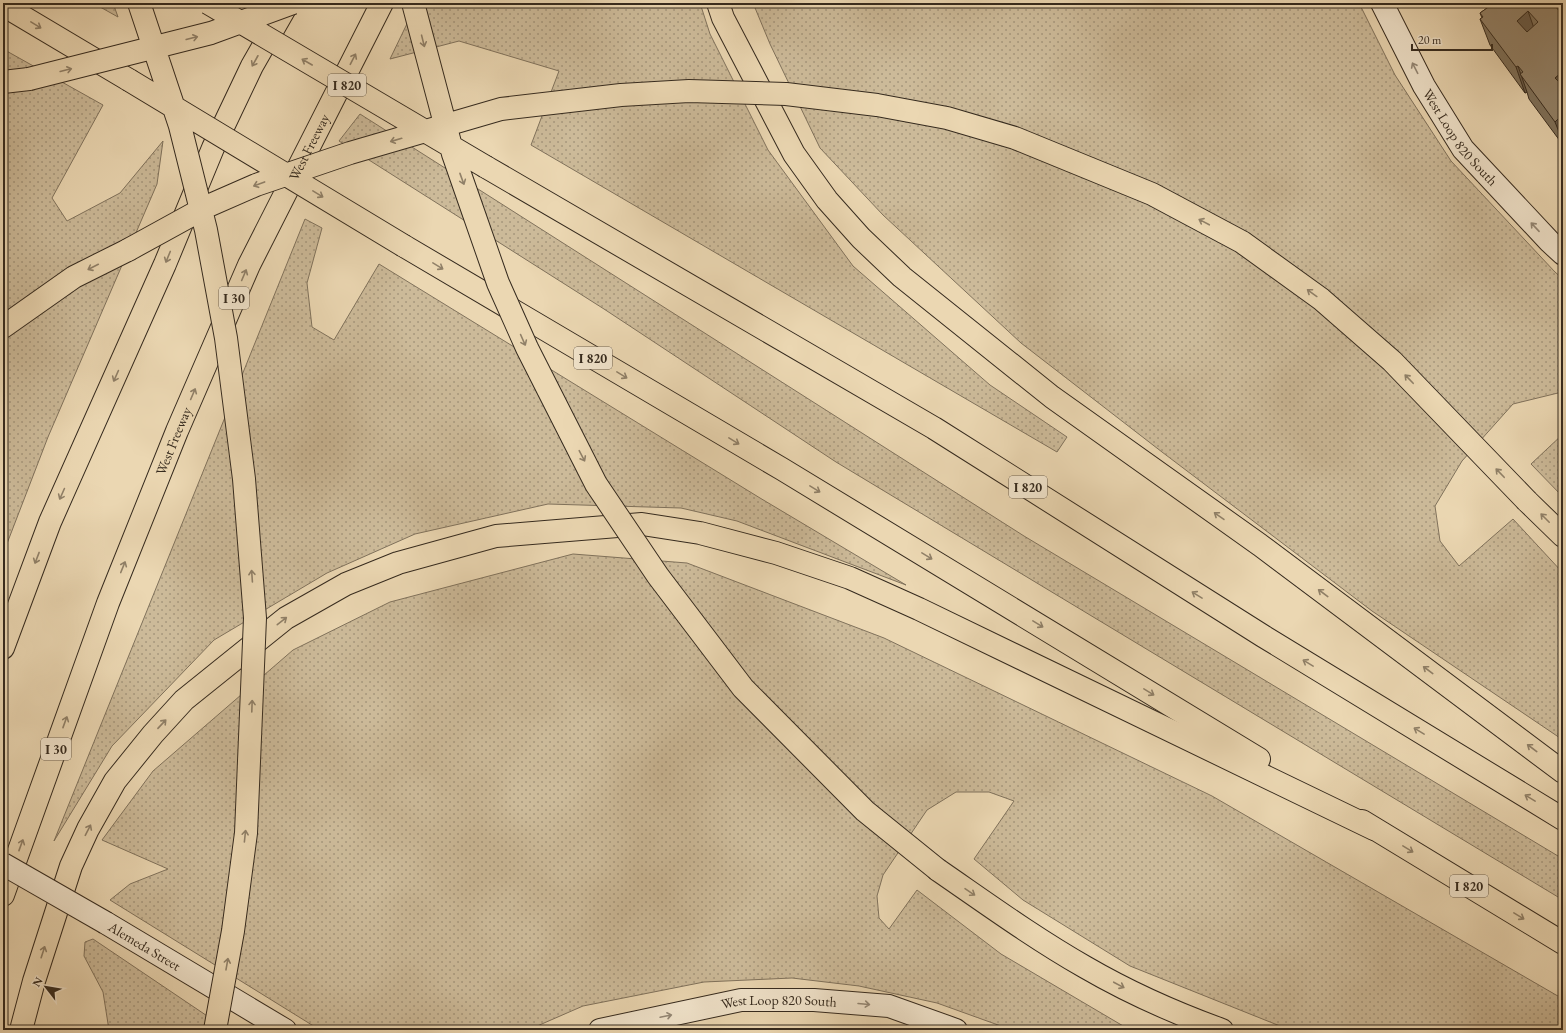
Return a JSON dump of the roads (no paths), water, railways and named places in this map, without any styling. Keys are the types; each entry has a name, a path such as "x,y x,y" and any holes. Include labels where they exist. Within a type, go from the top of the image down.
{"highway":[{"path":"139,3 180,126 206,230 226,338 244,479 255,618 246,833 233,931 215,1030"},
{"name":"I 820","path":"208,3 934,428 1263,636 1563,819"},
{"path":"3,648 50,522 162,271 213,148 252,66 288,3"},
{"path":"3,82 29,79 211,33 293,3"},
{"name":"West Freeway","path":"3,894 108,603 177,431 249,265 382,3"},
{"path":"414,3 452,154 498,283 527,348 596,484 658,576 743,688 865,811 938,870 1044,942 1085,967 1132,992 1222,1030"},
{"path":"718,3 724,18 794,154 827,200 861,238 902,277 1052,397 1260,546 1563,772"},
{"name":"I 820","path":"3,5 404,246 911,547 1374,829 1563,942"},
{"path":"3,327 74,277 208,206 256,184 350,153 501,109 621,95 689,91 786,94 877,105 947,118 1015,138 1152,194 1242,242 1321,299 1392,362 1563,536"},
{"path":"21,1030 34,981 71,866 88,829 115,782 153,734 184,700 286,618 346,584 398,563 496,536 642,524 700,532 776,552 850,578 919,609 1374,829"}],"main road":[{"name":"West Loop 820 South","path":"1382,3 1424,86 1464,149 1550,242 1563,254"},
{"name":"Alemeda Street","path":"3,864 106,923 285,1030"},
{"name":"West Loop 820 South","path":"600,1030 741,1000 807,1000 889,1006 956,1030"}]}
